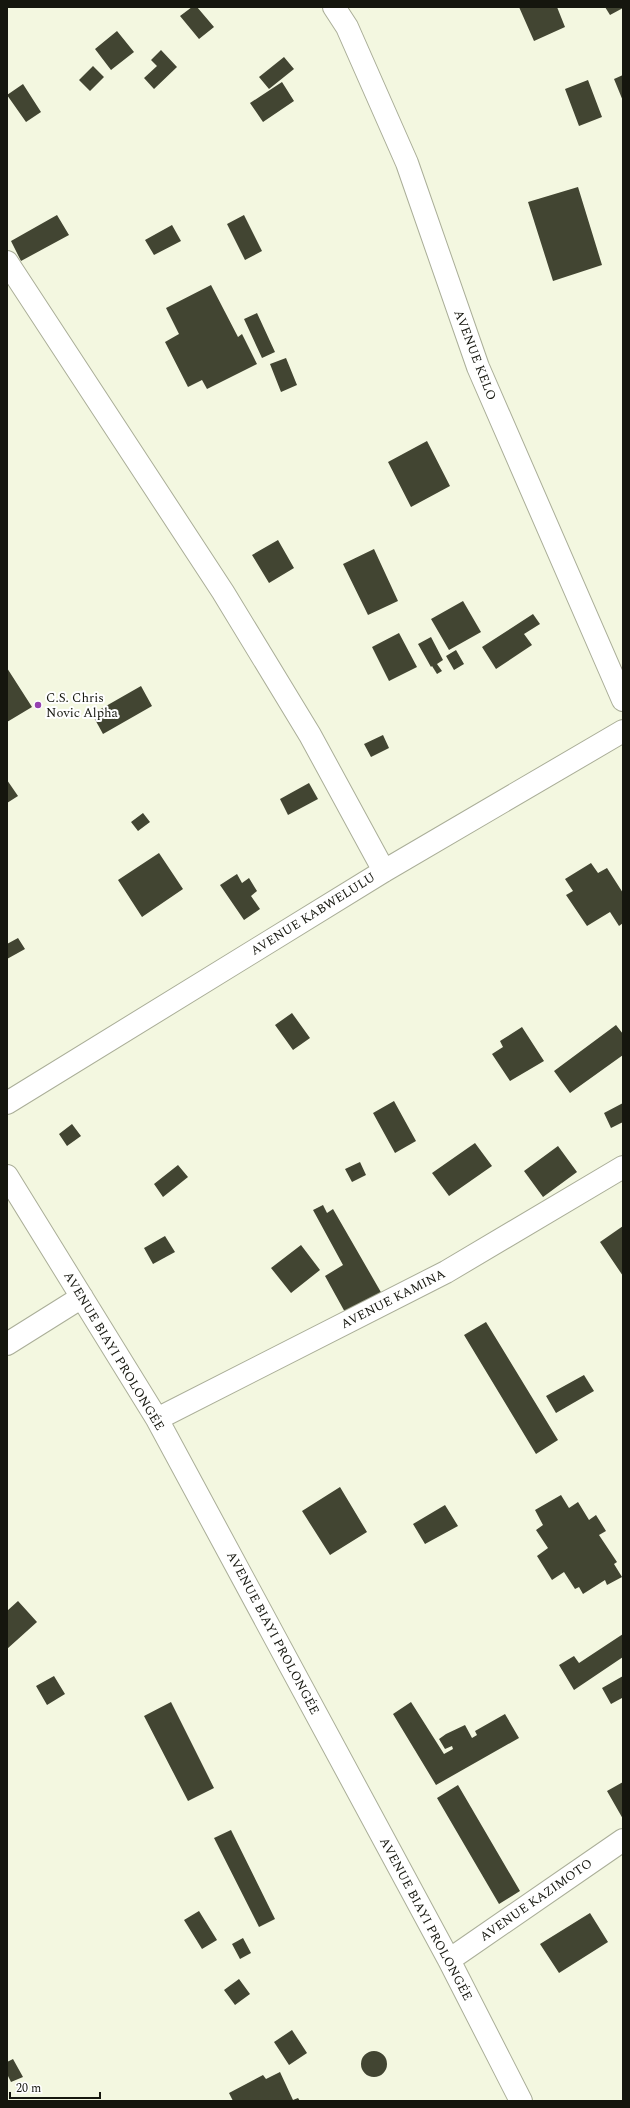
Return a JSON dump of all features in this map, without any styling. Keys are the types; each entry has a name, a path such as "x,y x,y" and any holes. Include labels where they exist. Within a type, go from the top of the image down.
{"street":[{"name":"AVENUE KELO","path":"334,7 346,27 407,163 478,367 623,700"},
{"path":"7,262 223,592 310,735 384,871"},
{"name":"AVENUE KABWELULU","path":"7,1103 384,871 623,731"},
{"name":"AVENUE KAMINA","path":"157,1419 446,1272 623,1167"},
{"name":"AVENUE BIAYI PROLONGÉE","path":"7,1176 157,1419 449,1960 520,2101"},
{"path":"7,1344 82,1297"},
{"name":"AVENUE KAZIMOTO","path":"449,1960 623,1840"}],"building":[{"path":"192,7 197,7 214,27 199,39 180,16"},
{"path":"519,7 557,7 565,27 534,41"},
{"path":"605,7 623,7 623,8 610,15"},
{"path":"117,31 134,52 111,70 95,49"},
{"path":"161,50 177,67 154,89 144,78 157,66 151,60"},
{"path":"284,57 294,69 269,89 259,77"},
{"path":"93,66 104,77 90,91 79,80"},
{"path":"623,75 623,101 614,79"},
{"path":"588,80 602,117 579,126 565,89"},
{"path":"282,82 294,101 263,122 250,103"},
{"path":"23,84 41,112 26,122 7,95"},
{"path":"578,187 602,265 553,281 528,202"},
{"path":"57,215 69,235 21,261 11,241"},
{"path":"244,215 262,251 245,260 227,224"},
{"path":"172,225 181,241 154,255 145,240"},
{"path":"211,285 238,337 242,334 257,364 207,389 202,380 188,387 165,342 179,334 166,308"},
{"path":"257,313 275,352 262,358 244,319"},
{"path":"286,358 297,385 281,392 270,364"},
{"path":"427,441 450,486 411,507 388,462"},
{"path":"278,540 294,568 269,583 252,555"},
{"path":"374,549 398,601 368,615 343,564"},
{"path":"463,601 481,632 449,650 431,619"},
{"path":"533,614 540,624 524,634 532,645 496,669 482,647"},
{"path":"399,633 417,667 389,681 372,647"},
{"path":"431,637 443,660 437,664 442,671 437,674 432,666 431,667 418,644"},
{"path":"456,650 464,664 454,670 446,656"},
{"path":"7,668 32,707 7,722"},
{"path":"141,686 152,706 103,734 92,714"},
{"path":"383,735 389,748 371,757 364,744"},
{"path":"7,780 18,796 7,803"},
{"path":"309,783 318,799 288,815 280,799"},
{"path":"143,813 150,822 138,831 131,822"},
{"path":"159,853 183,889 142,917 118,880"},
{"path":"591,863 598,873 607,868 623,893 623,923 619,926 610,912 587,926 566,895 573,891 565,879"},
{"path":"237,874 242,883 249,878 257,891 251,896 260,909 244,920 220,885"},
{"path":"18,938 25,949 7,959 7,944"},
{"path":"292,1013 310,1038 293,1050 275,1025"},
{"path":"616,1025 623,1034 623,1055 570,1093 554,1071"},
{"path":"522,1027 544,1061 510,1081 492,1054 503,1047 500,1041"},
{"path":"394,1101 416,1141 395,1153 373,1113"},
{"path":"623,1103 623,1122 611,1128 604,1113"},
{"path":"72,1124 81,1136 67,1146 59,1134"},
{"path":"475,1143 492,1166 449,1196 432,1173"},
{"path":"558,1146 577,1172 543,1197 524,1171"},
{"path":"360,1162 366,1175 352,1182 345,1169"},
{"path":"178,1165 188,1177 163,1197 154,1184"},
{"path":"323,1205 327,1213 333,1209 382,1294 346,1314 325,1276 343,1265 313,1210"},
{"path":"623,1226 623,1276 600,1242"},
{"path":"165,1236 175,1252 153,1264 144,1248"},
{"path":"301,1245 320,1270 291,1293 271,1268"},
{"path":"486,1322 558,1440 536,1454 464,1335"},
{"path":"584,1375 594,1391 556,1413 546,1396"},
{"path":"340,1487 367,1532 330,1555 302,1511"},
{"path":"561,1495 569,1508 578,1502 589,1520 596,1515 606,1531 599,1535 617,1562 614,1564 622,1577 607,1585 605,1580 583,1594 579,1587 575,1589 564,1572 552,1580 537,1556 548,1548 536,1530 543,1525 535,1510"},
{"path":"445,1505 458,1526 425,1544 413,1524"},
{"path":"18,1601 37,1622 7,1649 7,1611"},
{"path":"623,1634 623,1657 574,1690 559,1665 574,1656 579,1663"},
{"path":"54,1676 65,1694 47,1705 36,1686"},
{"path":"623,1676 623,1700 622,1698 611,1704 602,1688"},
{"path":"171,1702 214,1788 188,1801 144,1716"},
{"path":"411,1702 444,1754 453,1749 452,1746 445,1749 439,1739 446,1734 465,1725 472,1738 477,1735 475,1731 505,1714 519,1738 436,1785 393,1714"},
{"path":"623,1782 623,1819 607,1791"},
{"path":"458,1785 520,1891 499,1904 437,1798"},
{"path":"231,1830 275,1919 259,1927 214,1838"},
{"path":"199,1911 217,1940 202,1949 184,1920"},
{"path":"590,1913 608,1942 559,1973 540,1944"},
{"path":"243,1938 251,1953 240,1959 232,1944"},
{"path":"239,1979 250,1994 235,2005 224,1990"},
{"path":"292,2030 307,2053 289,2065 274,2042"},
{"path":"374,2051 383,2055 387,2064 383,2073 374,2077 365,2073 361,2064 365,2055"},
{"path":"13,2059 23,2077 11,2082 7,2074 7,2062"},
{"path":"280,2072 293,2100 298,2098 300,2101 233,2101 229,2093 263,2075 266,2079"}],"place":[{"name":"C.S. Chris Novic Alpha","path":"38,705"}]}
